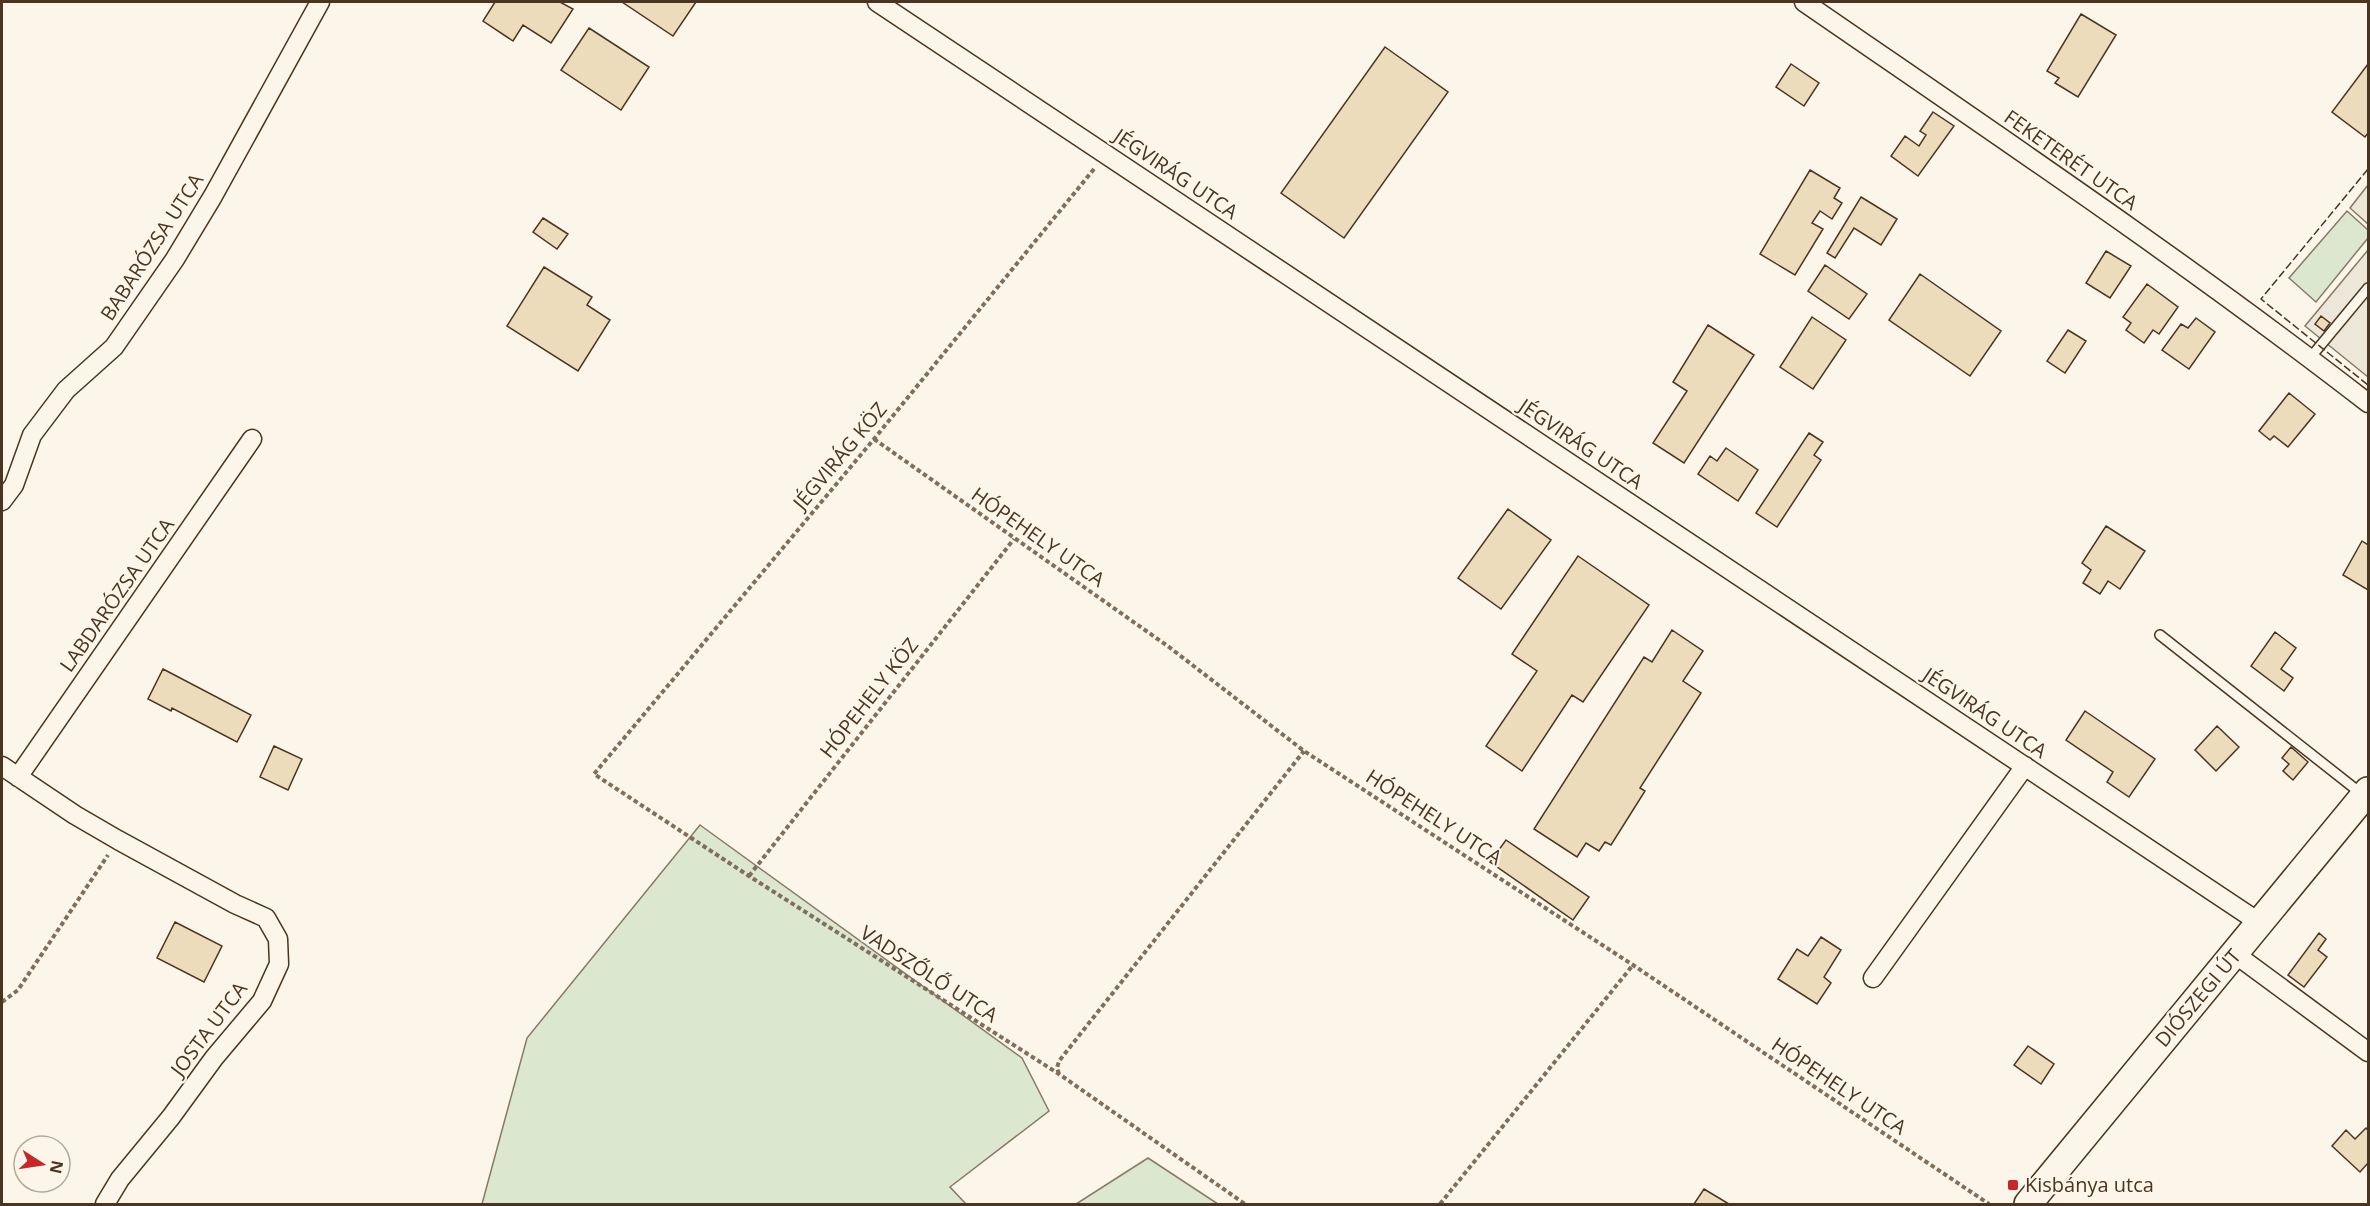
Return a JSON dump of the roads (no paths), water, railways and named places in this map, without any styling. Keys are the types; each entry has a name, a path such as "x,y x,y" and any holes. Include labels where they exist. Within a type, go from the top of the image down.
{"main road":[{"name":"DIÓSZEGI ÚT","path":"2028,1204 2366,794"}],"street":[{"name":"BABARÓZSA UTCA","path":"2,501 14,485 32,435 66,390 114,347 175,259 213,196 320,2"},
{"name":"JÉGVIRÁG UTCA","path":"876,2 2260,923"},
{"name":"FEKETERÉT UTCA","path":"1804,2 2106,211 2310,358 2368,403"},
{"name":"LABDARÓZSA UTCA","path":"18,777 252,439"},
{"name":"JOSTA UTCA","path":"2,766 75,815 118,840 235,904 266,918 278,939 279,964 262,1001 214,1058 171,1117 120,1179 105,1204"},
{"path":"1873,978 2025,766"},
{"path":"2235,954 2368,1052"}],"lane":[{"path":"2310,358 2368,288"},
{"path":"2160,635 2366,794"}],"place":[{"name":"Kisbánya utca","path":"2013,1185"}]}
